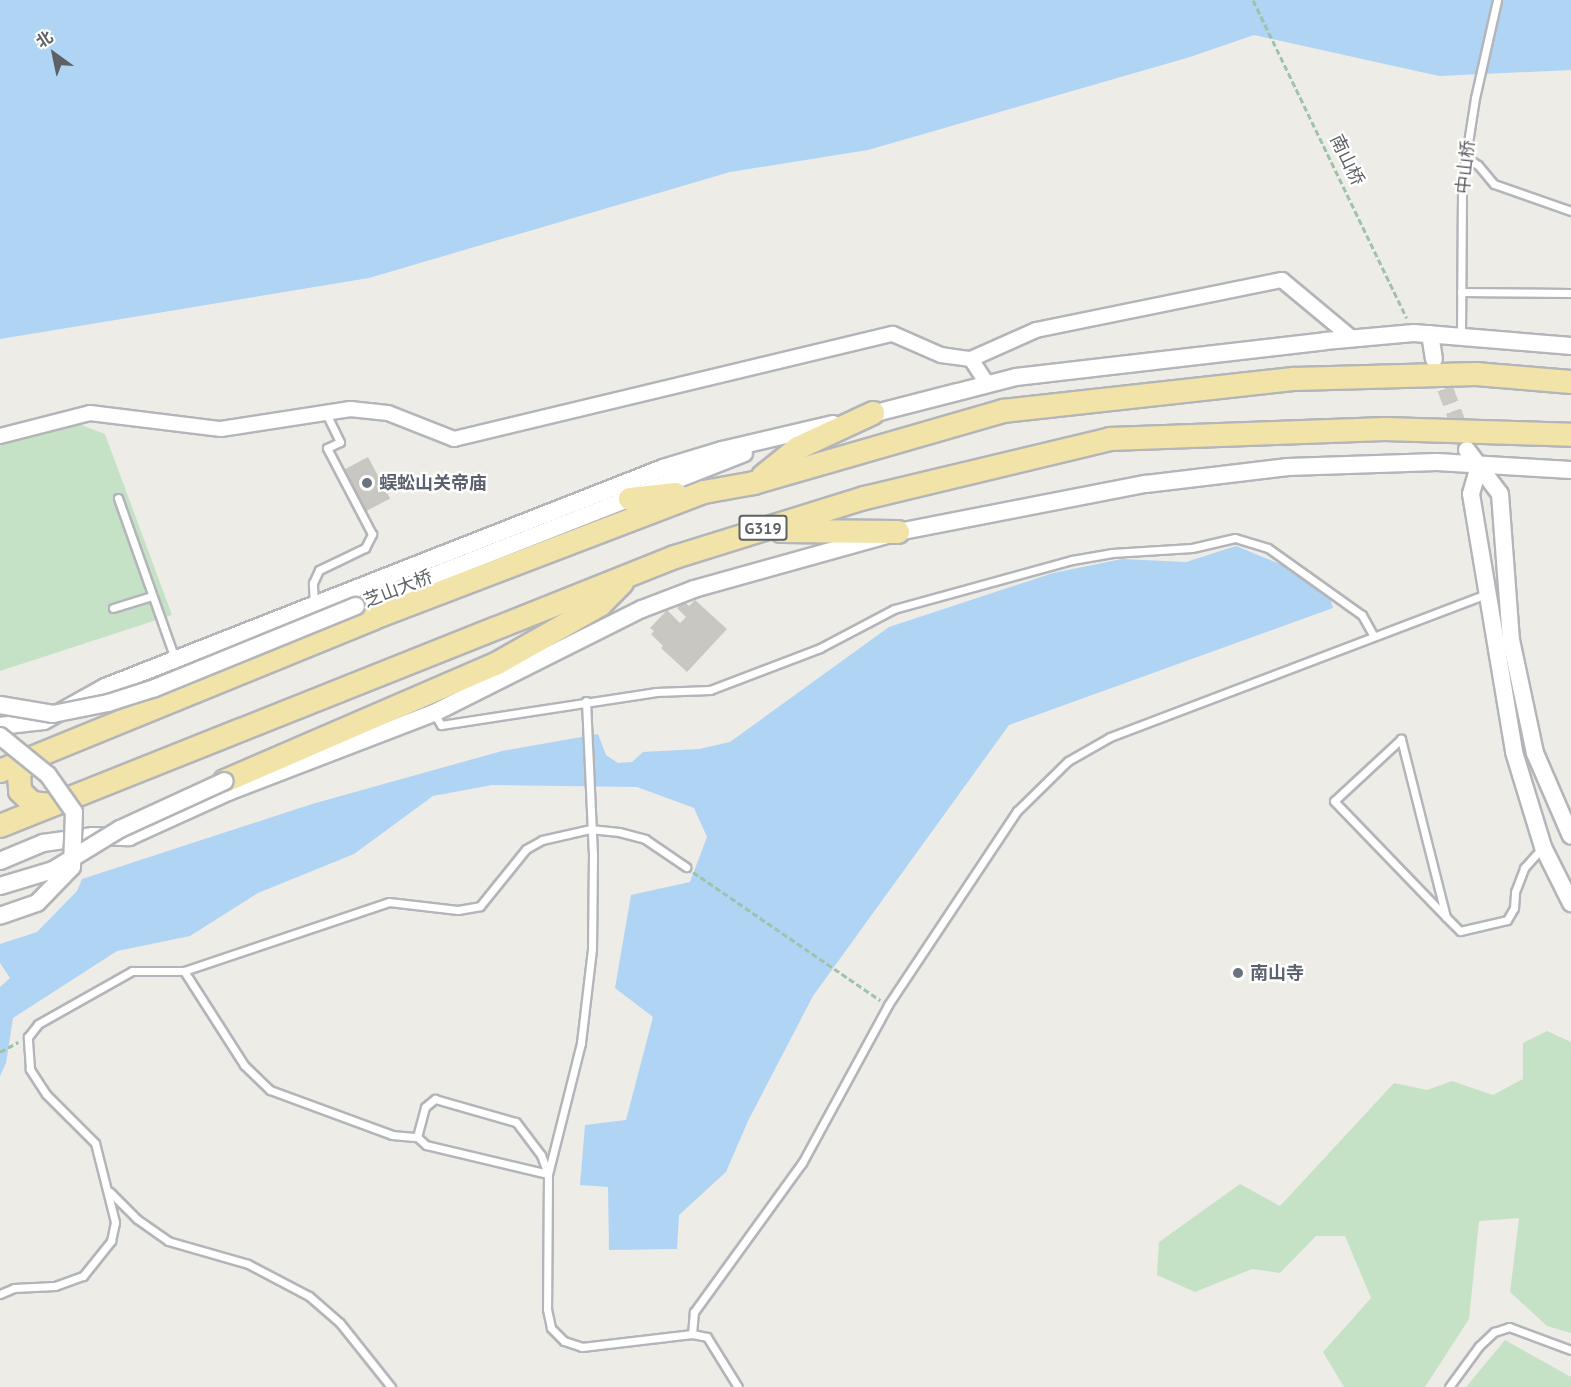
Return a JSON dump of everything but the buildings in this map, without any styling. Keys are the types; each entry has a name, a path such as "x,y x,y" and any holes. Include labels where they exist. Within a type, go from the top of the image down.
{"highway":[{"path":"630,499 704,492 754,483 1003,411 1295,380 1476,374 1571,382"},
{"path":"754,483 798,448 873,414"},
{"name":"G319","path":"0,826 630,576 755,531 865,498 1110,438 1385,429 1571,435"},
{"path":"0,771 374,618 704,492"},
{"path":"755,531 898,532"},
{"path":"225,781 496,664 600,605 630,576"},
{"path":"26,761 19,775 20,791 32,803 51,805"}],"street":[{"path":"0,436 90,412 220,429 350,409 388,413 454,439 893,334 941,355 971,359 1036,330 1282,280 1353,339"},
{"path":"1422,334 1434,359"},
{"path":"0,726 44,721 105,687 176,662 663,468 987,384 1028,376 1353,339 1422,334 1571,346"},
{"path":"971,359 987,384"},
{"name":"芝山大桥","path":"0,705 53,714 108,703 155,688 789,435"},
{"path":"1467,450 1500,494 1511,640 1535,753 1571,836"},
{"path":"0,861 43,843 92,836 129,837 228,792 434,712 598,634 614,622 694,589 898,532 1146,484 1287,467 1437,462 1571,470"},
{"path":"1479,466 1471,494 1514,752 1543,847 1571,903"},
{"path":"0,736 48,775 74,812 72,867 37,903 0,916"},
{"path":"0,886 53,870 120,829 225,781"}],"lane":[{"name":"中山桥","path":"1461,336 1466,157 1475,98 1497,0"},
{"path":"1466,157 1479,165 1494,184 1571,211"},
{"path":"1461,292 1571,293"},
{"path":"314,606 313,583 319,570 365,548 372,534 327,448 340,442 326,413"},
{"path":"118,498 176,662"},
{"path":"434,712 441,725 586,701 656,692 710,690 820,648 894,609 1072,560 1112,553 1192,548 1235,538 1268,548 1362,615 1373,635"},
{"path":"692,1334 694,1312 802,1163 888,1005 1017,812 1068,762 1110,737 1373,635 1486,594"},
{"path":"113,608 152,596"},
{"path":"586,701 592,949 581,1043 548,1174 547,1309 551,1328 564,1341 582,1347 692,1334 707,1337 717,1348 738,1387"},
{"path":"1446,917 1401,739 1334,801 1446,917 1460,931 1507,920 1514,908 1515,892 1524,868 1543,847"},
{"path":"0,1294 14,1288 55,1286 83,1276 111,1241 115,1222 95,1143 46,1094 30,1070 28,1037 38,1024 117,976 149,968 184,970 389,902 458,910 480,906 526,849 542,840 590,829 645,839 686,867"},
{"path":"184,970 244,1065 270,1090 392,1135 417,1137 426,1145 548,1174"},
{"path":"417,1137 425,1107 435,1099 516,1122 541,1155 548,1174"},
{"path":"108,1191 138,1219 168,1241 248,1264 309,1296 340,1323 391,1387"},
{"path":"1449,1387 1479,1346 1494,1332 1509,1327 1571,1350"}],"path":[{"name":"南山桥","path":"1253,0 1388,275 1422,334"},
{"path":"686,867 855,985 888,1005"},
{"path":"0,1052 28,1037"}],"green space":[{"path":"71,421 105,434 172,615 0,671 0,445"},
{"path":"1547,1031 1571,1042 1571,1333 1547,1326 1510,1292 1519,1218 1479,1221 1469,1319 1425,1387 1344,1387 1323,1352 1371,1298 1345,1236 1316,1236 1280,1273 1252,1269 1195,1292 1157,1275 1159,1242 1240,1184 1280,1206 1394,1083 1427,1090 1452,1081 1493,1095 1523,1079 1523,1043"},
{"path":"1505,1340 1571,1377 1571,1387 1466,1387"}],"water":[{"path":"0,0 1571,0 1571,70 1439,76 1254,35 1190,57 868,150 730,172 369,278 0,339"},
{"path":"1236,546 1292,569 1330,598 1333,608 1009,725 813,996 748,1121 726,1172 679,1215 677,1249 609,1250 608,1187 580,1185 585,1125 626,1120 653,1017 615,988 631,895 690,882 707,837 694,808 637,787 492,785 433,796 354,854 258,893 190,936 117,951 13,1018 6,1063 0,1076 0,987 10,978 0,963 0,944 37,932 77,891 82,879 312,804 502,751 598,734 606,755 618,763 632,762 643,752 699,749 730,742 889,627 1053,573 1122,559 1186,562"}],"tunnel":[{"path":"1437,366 1464,440"}],"place":[{"name":"蜈蚣山关帝庙","path":"367,483"},
{"name":"南山寺","path":"1238,973"}]}
